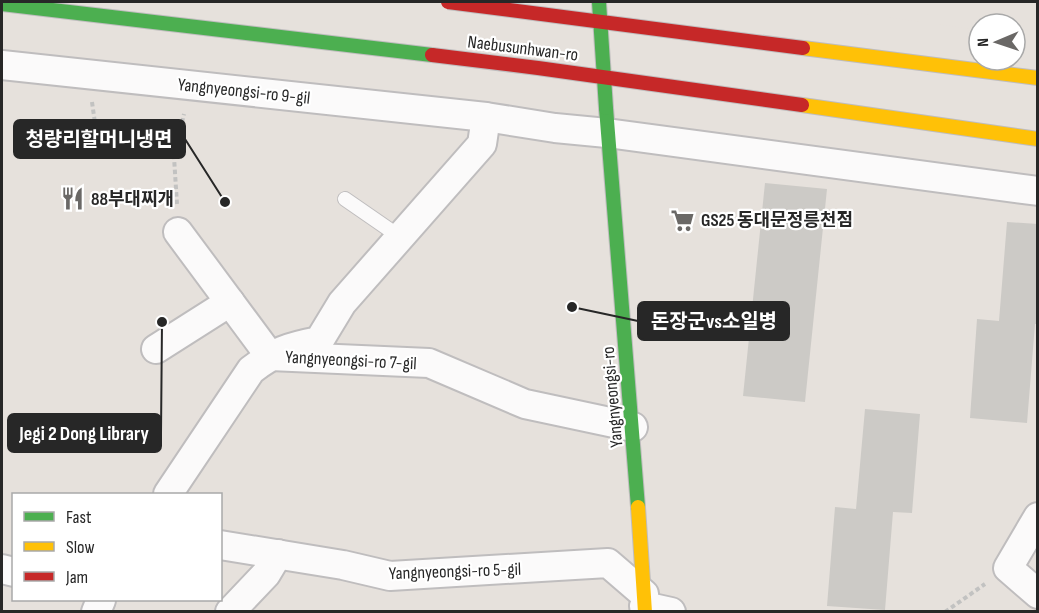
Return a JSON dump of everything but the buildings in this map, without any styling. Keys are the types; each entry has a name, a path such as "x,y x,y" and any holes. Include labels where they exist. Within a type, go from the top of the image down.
{"main road":[{"name":"Naebusunhwan-ro","path":"448,2 1038,78"},
{"name":"Yangnyeongsi-ro","path":"599,2 633,427 651,606"},
{"name":"Naebusunhwan-ro","path":"2,4 538,68 1038,139"}],"street":[{"name":"Yangnyeongsi-ro 9-gil","path":"2,64 486,117 555,128 607,120 1038,191"},
{"path":"169,493 251,370 270,356 288,348 319,341 342,303 482,144 486,117"},
{"name":"Yangnyeongsi-ro 7-gil","path":"178,232 270,356 429,363 525,404 633,427"},
{"path":"156,349 230,302"},
{"path":"1038,517 1008,568 1038,594"},
{"name":"Yangnyeongsi-ro 5-gil","path":"222,545 343,565 390,576 608,563 651,606"},
{"path":"230,612 266,574 278,554"}],"lane":[{"path":"345,199 400,237"}],"path":[{"path":"88,74 95,123 174,157"},
{"path":"178,232 174,157 190,85"},
{"path":"945,612 1008,568"}],"pier":[{"path":"2,2 779,2 967,28 967,72 1027,72 1027,37 1037,38 1038,148"}],"traffic: fast":[{"path":"599,2 606,108"},
{"path":"2,4 432,55"},
{"path":"606,108 638,507"}],"traffic: slow":[{"path":"803,48 1038,78"},
{"path":"802,105 1038,139"},
{"path":"638,507 645,612"}],"traffic: jam":[{"path":"448,2 803,48"},
{"path":"432,55 802,105"}],"place":[{"name":"88부대찌개","path":"73,199"},
{"name":"청량리할머니냉면","path":"225,202"},
{"name":"GS25 동대문정릉천점","path":"683,220"},
{"name":"돈장군vs소일병","path":"572,307"},
{"name":"Jegi 2 Dong Library","path":"162,322"}]}
